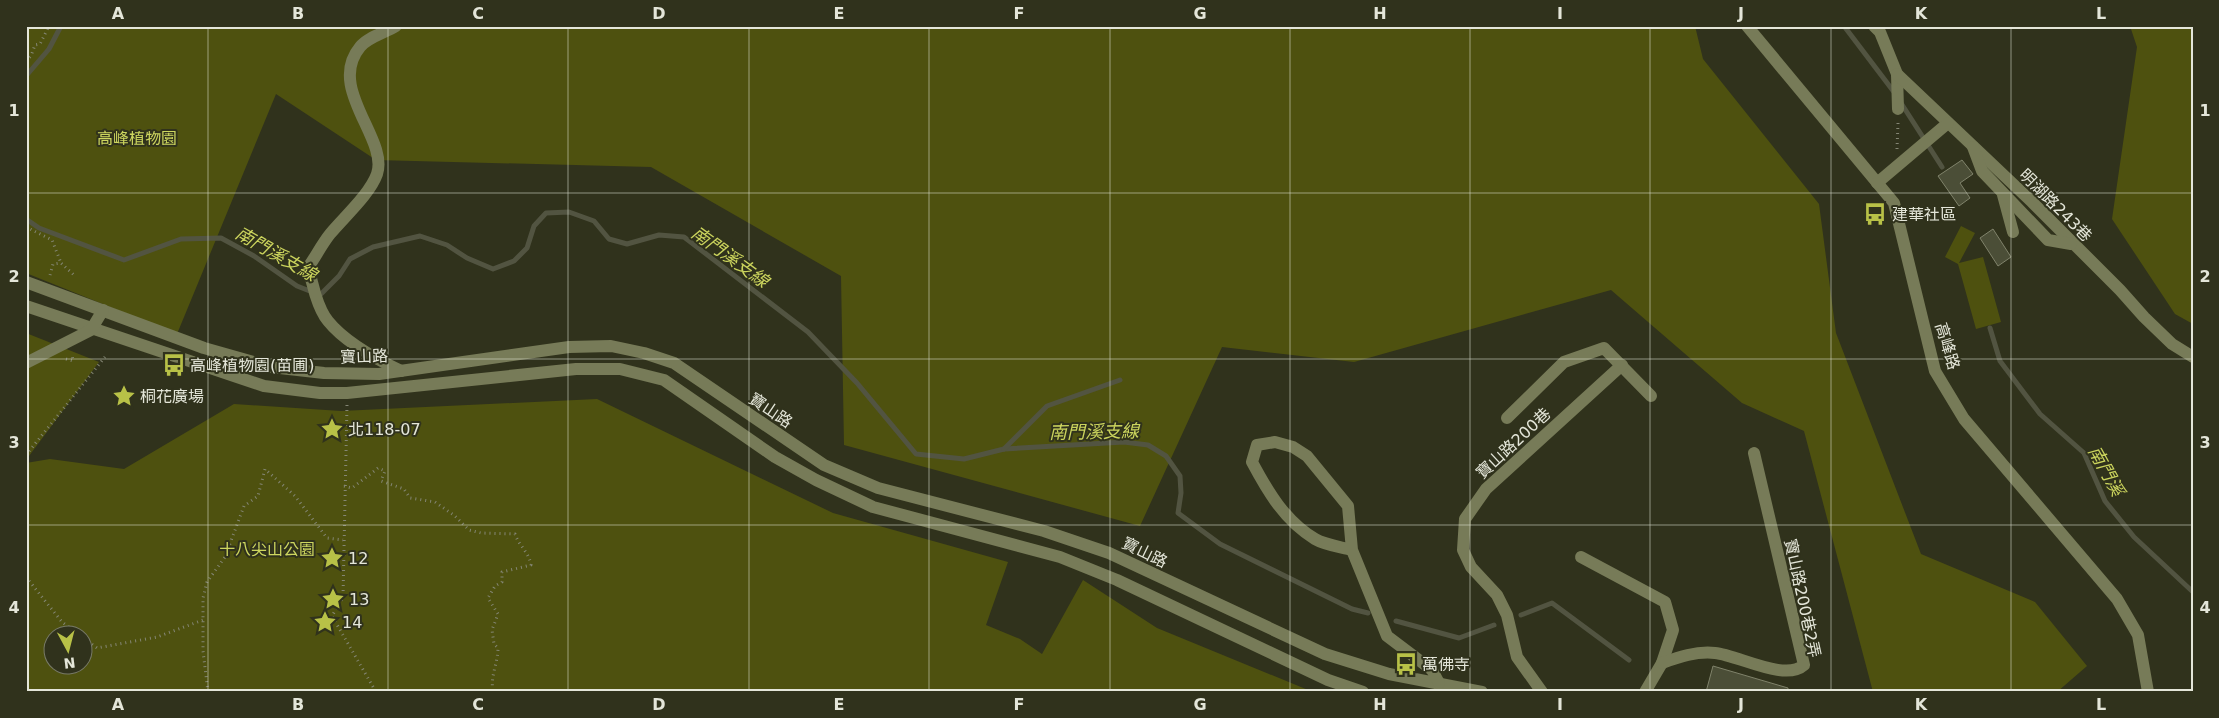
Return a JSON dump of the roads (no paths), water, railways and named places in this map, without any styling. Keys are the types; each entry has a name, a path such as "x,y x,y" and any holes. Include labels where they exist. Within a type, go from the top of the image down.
{"street":[{"path":"396,26 361,46 350,70 354,98 378,161 377,173 372,184 329,236 309,266 311,284 327,321 370,356 401,370"},
{"name":"高峰路","path":"1747,26 1894,203 1935,371 1964,419 2117,599 2138,635 2148,692"},
{"path":"1881,28 1897,74 1898,110"},
{"name":"明湖路243巷","path":"1897,74 1972,144 2071,244 2120,290 2151,324 2172,344 2193,357"},
{"path":"1877,183 1948,123"},
{"path":"1972,144 1982,172 2048,240 2071,244"},
{"path":"2002,193 2013,232"},
{"name":"寶山路","path":"26,282 204,348 272,367 324,373 379,374 569,347 611,346 644,353 674,363 824,465 878,488 1044,531 1109,553 1325,654 1389,674 1482,692"},
{"name":"寶山路","path":"26,306 91,330 264,386 320,393 347,393 576,369 620,369 664,380 775,457 816,480 873,507 1060,557 1117,580 1328,680 1363,692"},
{"path":"26,363 91,330 103,310"},
{"name":"寶山路200巷","path":"1507,418 1564,362 1604,348 1652,396"},
{"name":"寶山路200巷","path":"1542,692 1518,657 1498,595 1471,567 1463,550 1465,519 1486,489 1622,365"},
{"path":"1352,550 1316,540 1290,519 1270,496 1252,462 1257,445 1275,442 1293,447 1307,456 1348,506 1352,550 1387,636 1432,670 1439,684"},
{"name":"寶山路200巷2弄","path":"1662,663 1688,654 1715,652 1785,672 1798,670 1804,665 1754,453"},
{"path":"1581,557 1665,602 1673,630 1662,663 1645,692"}],"waterway":[{"path":"26,76 49,49 61,26"},
{"path":"1844,26 1894,92"},
{"path":"1901,103 1942,167"},
{"name":"南門溪支線","path":"26,219 39,228 124,260 181,239 221,238 254,256 297,286 320,295 339,276 350,259 373,247 420,236 447,245 467,258 493,269 514,261 527,248 534,226 546,213 569,212 594,221 609,239 627,244 659,235 684,237 808,332 857,383 916,454 964,459 1004,449 1124,442 1148,445 1166,456 1180,476 1181,493 1178,513 1220,544 1352,609 1368,613"},
{"name":"南門溪","path":"1990,328 2000,361 2040,414 2084,453 2105,501 2134,537 2193,592"},
{"path":"1004,449 1047,406 1120,380"},
{"name":"南門溪支線","path":"1521,615 1552,603 1629,660"},
{"name":"南門溪支線","path":"1396,621 1459,638 1494,625"}],"place":[{"name":"建華社區","path":"1875,214"},
{"name":"高峰植物園(苗圃)","path":"174,365"},
{"name":"桐花廣場","path":"124,396"},
{"name":"北118-07","path":"332,429"},
{"name":"12","path":"332,558"},
{"name":"13","path":"333,599"},
{"name":"14","path":"325,622"},
{"name":"萬佛寺","path":"1406,664"}],"park label":[{"name":"高峰植物園","path":"137,138"},
{"name":"十八尖山公園","path":"267,549"}]}
